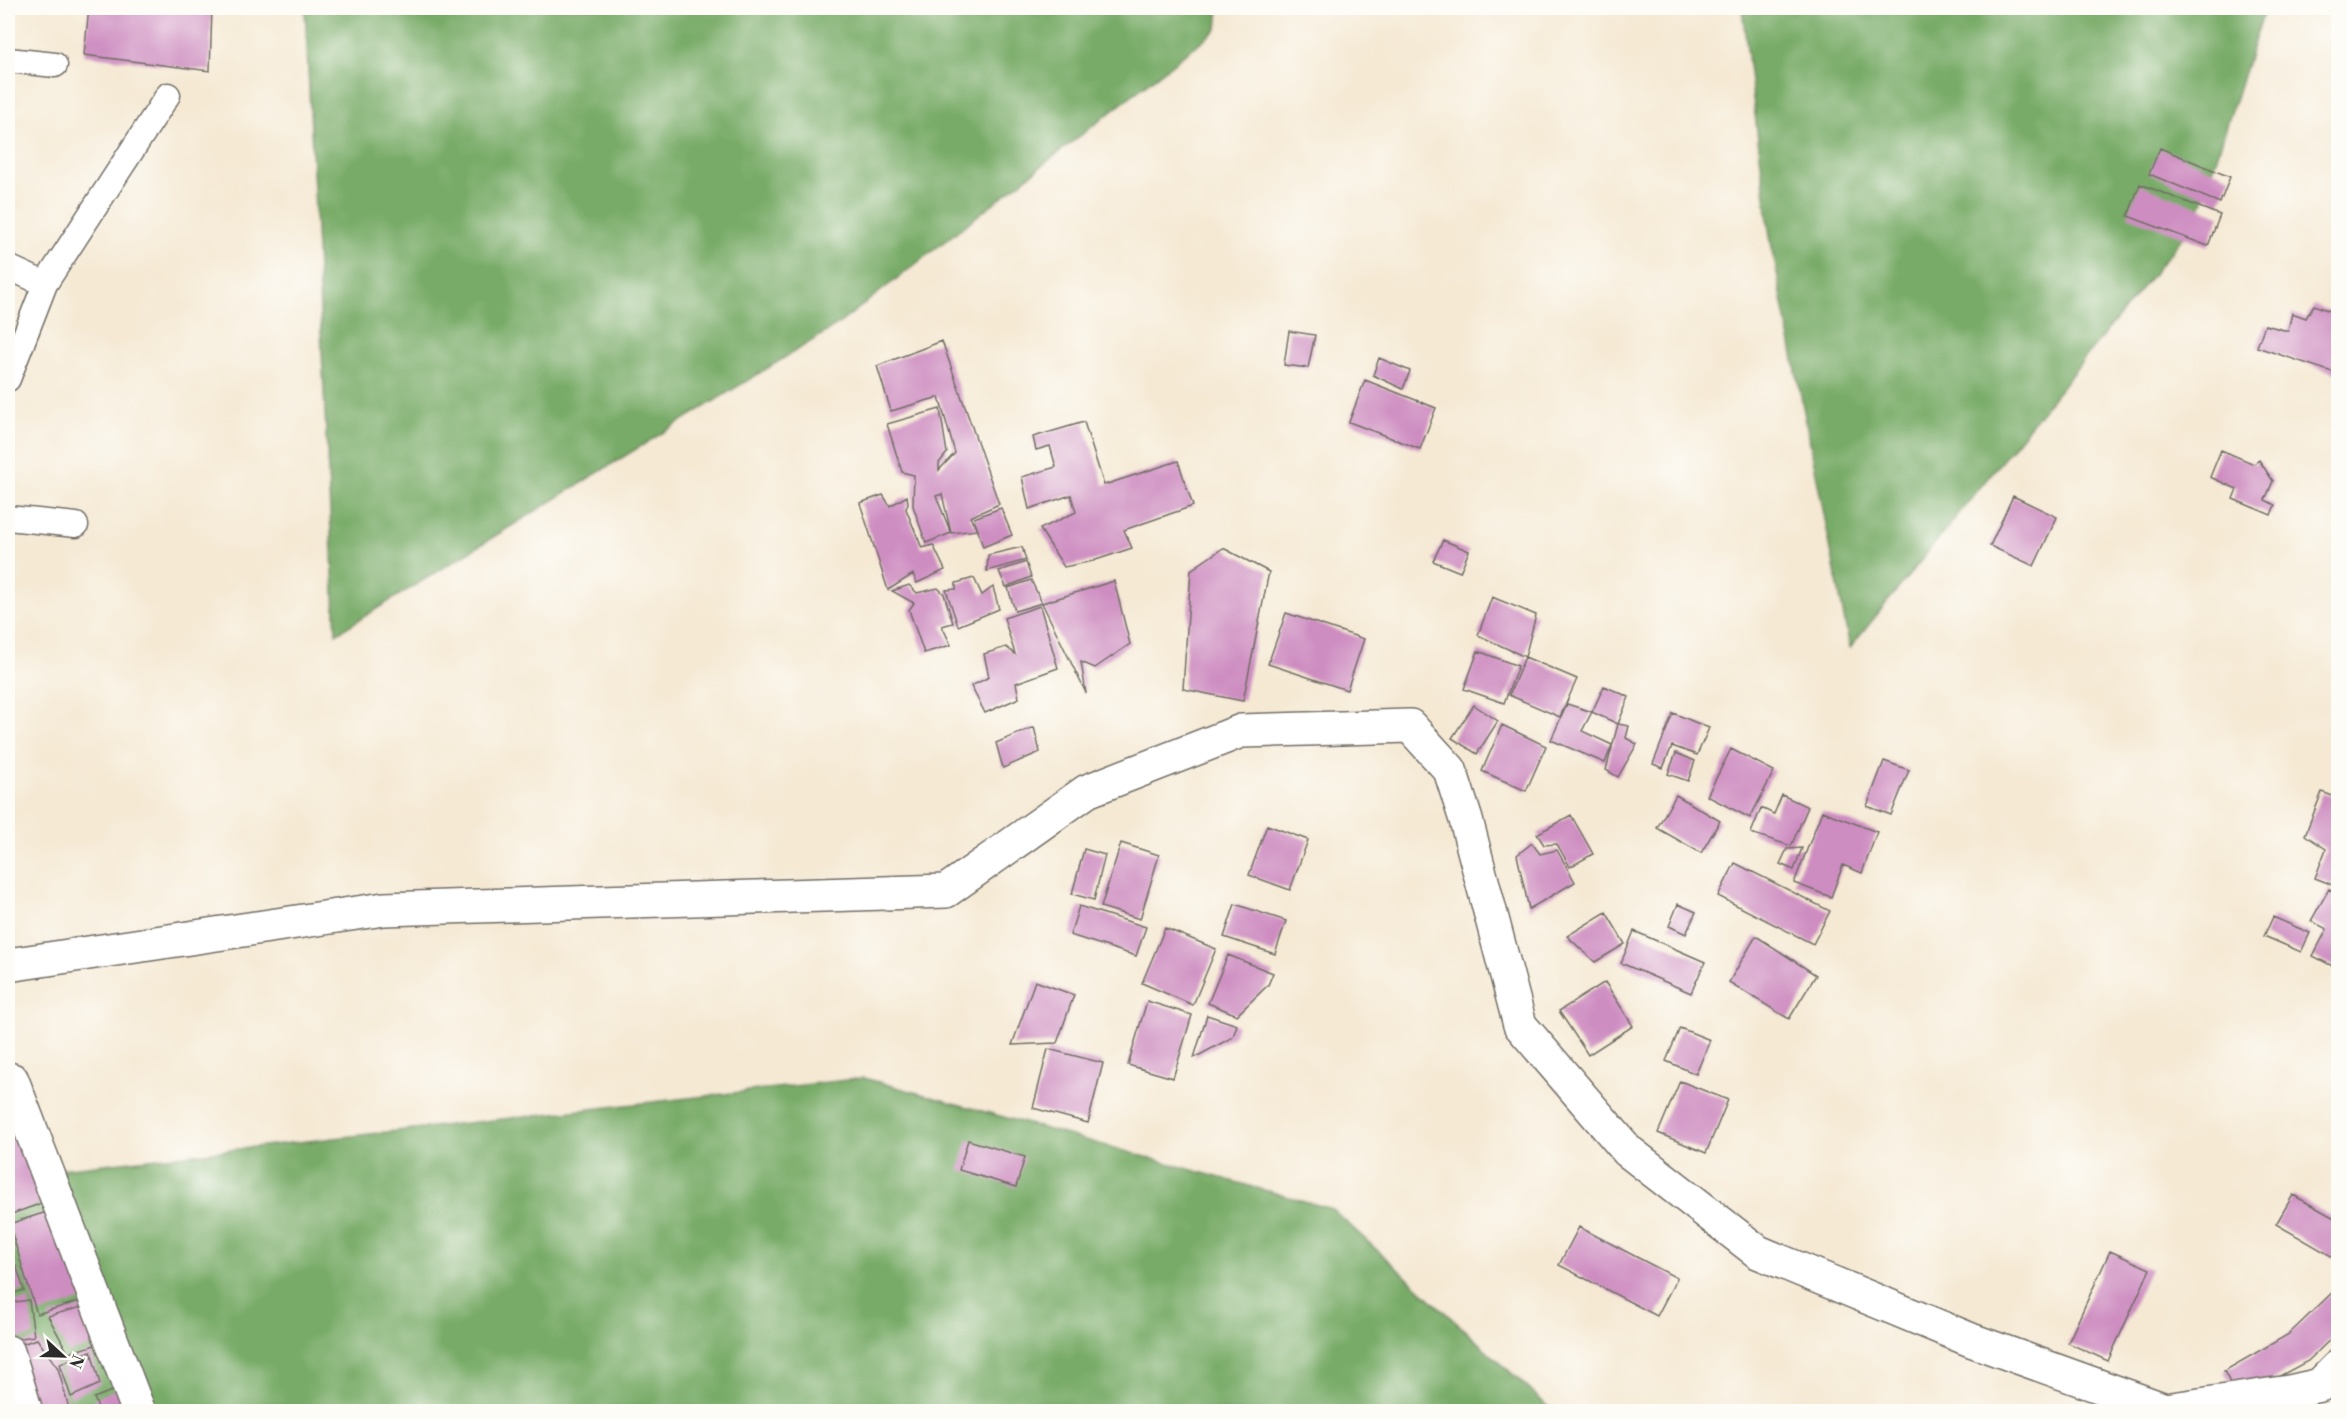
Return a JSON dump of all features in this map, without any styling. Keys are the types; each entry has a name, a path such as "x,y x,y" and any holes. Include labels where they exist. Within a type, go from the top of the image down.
{"street":[{"path":"8,965 384,909 946,891 1087,791 1241,731 1410,726 1450,770 1466,820 1520,1025 1628,1151 1758,1252 1971,1340 2165,1410 2292,1402 2320,1385 2338,1367"},
{"path":"8,1079 12,1080 139,1412"},
{"path":"8,1352 27,1412"}],"lane":[{"path":"8,60 55,64"},
{"path":"8,379 45,284 168,95"},
{"path":"8,267 45,284"},
{"path":"8,518 76,525"}],"green space":[{"path":"305,8 1219,8 1217,29 836,326 336,634"},
{"path":"1742,8 2265,8 2196,221 1850,648 1770,237"},
{"path":"864,1078 1332,1209 1553,1411 8,1411 8,1175"}],"building":[{"path":"89,8 212,8 210,71 84,55"},
{"path":"2337,96 2338,118 2335,121"},
{"path":"2160,148 2230,177 2220,203 2149,174"},
{"path":"2140,184 2220,215 2208,246 2128,216"},
{"path":"2314,305 2338,314 2338,374 2257,347 2265,325 2288,331 2292,313 2306,318"},
{"path":"1289,331 1315,335 1308,368 1284,365"},
{"path":"942,341 999,504 970,517 978,530 951,533 926,543 913,506 914,475 902,472 887,424 940,409 947,453 939,463 939,470 955,453 939,397 891,411 877,366","holes":["942,494 951,533 936,496"]},
{"path":"1379,358 1410,371 1403,389 1373,375"},
{"path":"1365,380 1436,408 1420,449 1349,422"},
{"path":"1084,422 1104,485 1178,461 1193,506 1124,530 1132,548 1093,561 1064,567 1040,529 1076,512 1071,495 1029,509 1022,477 1056,467 1050,446 1036,450 1033,437"},
{"path":"2221,450 2254,464 2259,460 2273,481 2265,500 2275,505 2271,515 2233,499 2237,489 2210,477"},
{"path":"883,495 890,506 907,496 906,509 922,548 933,545 945,570 917,583 913,574 888,590 860,503"},
{"path":"2013,496 2057,517 2034,566 1990,546"},
{"path":"1001,508 1012,535 983,547 974,518"},
{"path":"1443,540 1469,551 1460,572 1433,561"},
{"path":"1022,547 1026,560 987,571 988,555"},
{"path":"1223,548 1269,572 1243,701 1183,689 1191,570"},
{"path":"1026,562 1031,577 1006,587 999,571"},
{"path":"974,578 982,595 993,587 999,609 958,626 946,590 956,589 956,583"},
{"path":"1031,580 1042,603 1015,611 1008,588"},
{"path":"1114,581 1130,644 1095,668 1081,662 1086,693 1042,603"},
{"path":"909,585 917,593 938,588 944,594 953,623 942,626 951,645 924,653 909,610 914,603 892,591"},
{"path":"1492,597 1536,615 1525,657 1478,635"},
{"path":"1040,606 1058,668 1016,683 1019,698 985,713 971,686 989,677 984,654 1006,647 1015,654 1004,618"},
{"path":"1286,613 1364,639 1347,690 1268,664"},
{"path":"1478,651 1518,666 1504,703 1464,689"},
{"path":"1525,657 1577,679 1560,717 1509,695"},
{"path":"1604,686 1629,697 1618,724 1592,712"},
{"path":"1567,704 1592,712 1582,731 1612,745 1605,763 1551,740"},
{"path":"1474,705 1498,721 1477,754 1452,738"},
{"path":"1673,713 1709,728 1697,755 1672,746 1663,768 1653,764"},
{"path":"1618,724 1629,726 1626,738 1637,744 1618,777 1606,770"},
{"path":"1502,725 1546,746 1526,791 1482,771"},
{"path":"1034,727 1040,752 1003,768 996,743"},
{"path":"1731,749 1774,771 1750,818 1707,796"},
{"path":"1676,753 1695,761 1688,781 1668,774"},
{"path":"1884,761 1909,770 1891,815 1867,806"},
{"path":"2322,792 2338,798 2338,887 2315,878 2326,849 2305,835"},
{"path":"1676,795 1720,821 1701,853 1657,828"},
{"path":"1782,795 1808,807 1791,846 1751,833 1761,808 1774,814"},
{"path":"1822,811 1877,832 1862,873 1843,865 1831,897 1794,883"},
{"path":"1571,815 1593,854 1570,867 1557,844 1544,845 1537,834"},
{"path":"1267,825 1308,840 1290,890 1249,875"},
{"path":"1121,843 1159,855 1140,919 1101,907"},
{"path":"1532,843 1540,854 1557,850 1575,882 1529,909 1517,855"},
{"path":"1802,848 1794,870 1780,864 1787,849"},
{"path":"1084,849 1105,855 1094,900 1072,894"},
{"path":"1735,863 1830,911 1813,944 1718,896"},
{"path":"2329,889 2338,894 2338,969 2313,956 2327,929 2311,921"},
{"path":"1235,904 1286,921 1275,954 1224,937"},
{"path":"1678,904 1696,912 1686,934 1669,926"},
{"path":"1079,906 1146,927 1136,956 1070,935"},
{"path":"1606,912 1625,944 1595,962 1567,936"},
{"path":"2273,917 2310,933 2301,952 2264,936"},
{"path":"1165,928 1216,949 1193,1005 1142,983"},
{"path":"1634,931 1705,962 1691,993 1621,963"},
{"path":"1756,936 1816,975 1789,1019 1729,982"},
{"path":"1228,955 1273,973 1268,985 1237,1015 1208,1003"},
{"path":"1035,981 1074,995 1057,1043 1012,1045"},
{"path":"1605,982 1633,1026 1588,1055 1559,1011"},
{"path":"1147,1001 1192,1015 1173,1078 1128,1065"},
{"path":"1207,1015 1237,1025 1233,1037 1194,1058"},
{"path":"1680,1028 1710,1040 1696,1074 1666,1061"},
{"path":"1048,1049 1103,1063 1088,1123 1033,1108"},
{"path":"1680,1081 1728,1100 1706,1153 1658,1133"},
{"path":"8,1105 56,1198 9,1215 8,1211"},
{"path":"968,1140 1025,1157 1016,1187 959,1170"},
{"path":"2293,1195 2338,1220 2338,1260 2276,1224"},
{"path":"56,1209 83,1300 37,1314 9,1224"},
{"path":"1579,1227 1677,1278 1657,1316 1559,1265"},
{"path":"2110,1251 2150,1269 2108,1361 2068,1343"},
{"path":"8,1261 16,1265 24,1290 8,1295"},
{"path":"2338,1287 2338,1332 2308,1361 2238,1398 2224,1371 2289,1334"},
{"path":"29,1300 34,1336 10,1340 8,1303"},
{"path":"93,1304 102,1343 68,1353 48,1316"},
{"path":"37,1339 58,1368 70,1412 34,1412 13,1347"},
{"path":"91,1351 100,1384 71,1397 60,1364"},
{"path":"119,1388 127,1409 120,1412 100,1412 94,1398"}]}
